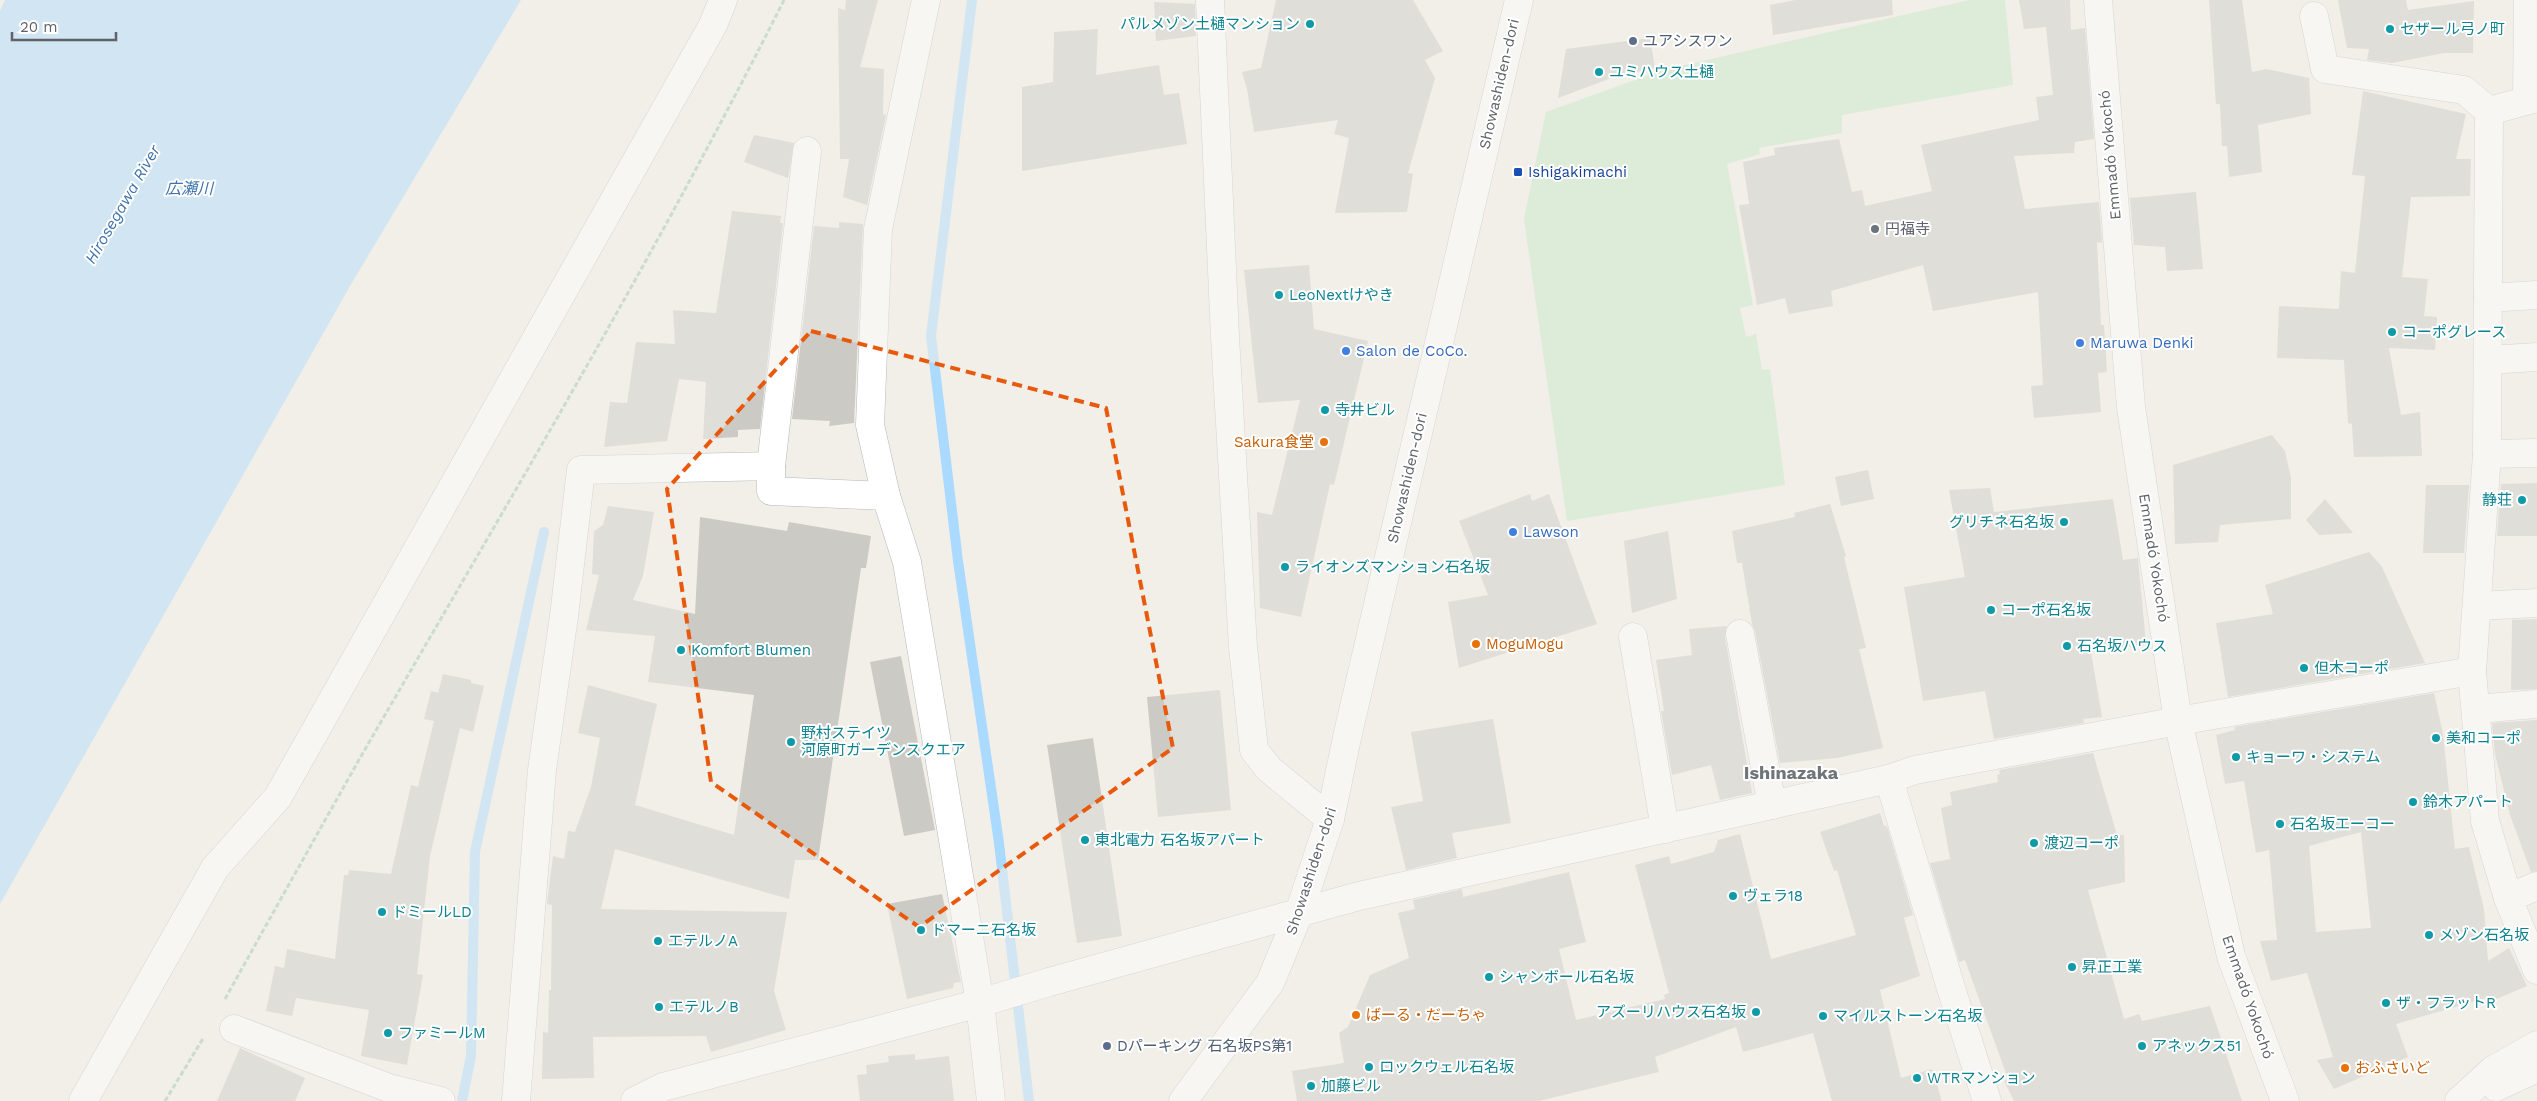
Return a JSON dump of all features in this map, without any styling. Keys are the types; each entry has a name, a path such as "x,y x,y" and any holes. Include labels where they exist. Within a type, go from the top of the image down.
{"street":[{"path":"83,1101 215,868 278,797 708,34 723,0"},
{"path":"926,0 878,229 870,425 886,496 907,562 989,1000 991,1101"},
{"path":"1210,0 1225,337 1243,647 1254,750 1269,769 1330,819"},
{"name":"Showashiden-dori","path":"1183,1101 1270,983 1299,913 1330,819 1348,733 1518,0"},
{"name":"Emmadó Yokochó","path":"2098,0 2131,407 2178,721 2231,956 2285,1101"},
{"path":"2489,112 2532,99 2528,0"},
{"path":"2314,16 2326,69 2464,90 2489,112 2488,454 2472,671 2485,821 2508,898 2537,970"},
{"path":"807,150 771,466 771,491 886,496"},
{"path":"2488,298 2537,295"},
{"path":"2488,360 2537,357"},
{"path":"2488,454 2537,453"},
{"path":"516,1101 542,770 564,616 581,470 771,466"},
{"path":"2477,606 2537,603"},
{"path":"1740,634 1772,805"},
{"path":"1632,637 1664,829"},
{"path":"635,1101 663,1087 989,1000 1359,896 1889,779 1915,770 2178,721 2472,671"},
{"path":"2476,709 2537,704"},
{"path":"1889,779 1987,1101"},
{"path":"2508,898 2537,886"},
{"path":"221,1029 389,1088 428,1099"},
{"path":"2459,1101 2493,1070 2537,1044"},
{"path":"2466,1101 2537,1068"}],"path":[{"path":"223,1004 364,751 547,439 721,126 784,0"},
{"path":"165,1101 221,1029"}],"highlighted area":[{"path":"811,331 1106,408 1173,748 919,927 711,782 667,489"}],"green space":[{"path":"1969,0 2005,0 2013,85 1842,115 1842,133 1759,148 1760,154 1727,164 1753,305 1740,308 1746,337 1756,334 1762,370 1770,369 1785,485 1567,521 1524,219 1546,112 1663,70"}],"water":[{"name":"広瀬川","path":"5,0 521,0 350,286 0,904 0,11"}],"building":[{"path":"846,0 878,0 860,67 884,69 883,114 886,115 867,205 843,197 849,159 840,159 838,8 845,10"},
{"path":"1276,0 1413,0 1443,51 1425,60 1435,78 1408,173 1413,174 1407,212 1335,213 1349,138 1334,134 1338,120 1254,132 1247,89 1242,72 1261,68"},
{"path":"1795,0 1892,0 1893,15 1773,35 1770,5"},
{"name":"円福寺","path":"2019,0 2070,0 2071,30 2085,28 2094,139 2075,142 2074,153 2014,156 2025,209 2099,202 2102,243 2097,242 2101,325 2104,325 2107,372 2098,373 2101,412 2034,418 2031,386 2043,385 2038,292 1933,311 1923,265 1831,291 1833,306 1789,314 1785,298 1757,305 1739,205 1749,204 1743,162 1775,155 1774,148 1839,139 1852,192 1862,190 1865,206 1932,191 1921,145 2039,120 2036,97 2053,95 2046,27 2024,29"},
{"path":"2209,0 2242,0 2252,72 2266,69 2309,78 2311,114 2258,125 2262,172 2229,177 2227,146 2222,146 2220,104 2216,104"},
{"name":"セザール弓ノ町","path":"2338,0 2406,0 2408,10 2474,1 2473,53 2444,53 2392,63 2367,60 2369,49 2347,48"},
{"path":"1154,2 1195,4 1196,36 1156,41"},
{"path":"1098,29 1096,75 1159,65 1164,95 1179,93 1187,144 1022,171 1022,87 1053,82 1054,32"},
{"name":"ユミハウス土樋","path":"1650,38 1655,68 1614,77 1558,98 1566,49"},
{"path":"2363,91 2466,114 2456,159 2471,159 2470,196 2411,197 2402,277 2428,279 2424,316 2437,317 2435,350 2389,348 2401,415 2420,412 2422,456 2354,457 2352,424 2348,423 2344,360 2277,358 2279,306 2339,309 2341,271 2355,273 2365,176 2352,175"},
{"path":"754,135 794,143 788,178 744,162"},
{"path":"2196,192 2203,269 2167,271 2165,247 2134,245 2130,198"},
{"path":"732,211 781,216 780,223 783,223 760,429 738,430 738,437 703,439 706,382 679,379 667,441 604,447 610,402 627,403 636,342 675,344 673,310 716,313"},
{"path":"839,222 863,224 854,423 829,426 830,421 792,419 814,226 839,228"},
{"path":"1309,265 1314,329 1368,341 1334,485 1330,484 1301,617 1260,608 1257,512 1272,515 1300,400 1258,403 1244,270"},
{"path":"2272,435 2285,451 2291,478 2291,519 2220,525 2218,542 2175,544 2173,465"},
{"path":"1868,470 1874,499 1841,506 1835,477"},
{"name":"静荘","path":"2537,483 2537,536 2497,536 2501,484"},
{"path":"2426,485 2469,485 2464,553 2423,553"},
{"path":"1990,488 1994,512 2113,499 2123,560 2138,558 2146,644 2091,652 2102,717 2083,719 2084,723 1994,739 1985,691 1923,701 1904,587 1965,577 1949,490"},
{"path":"1530,494 1532,501 1549,494 1597,624 1459,668 1448,602 1488,595 1459,521"},
{"path":"2325,499 2353,533 2319,535 2306,520"},
{"path":"1830,504 1846,556 1844,557 1866,648 1859,649 1883,748 1837,758 1780,763 1755,631 1752,624 1742,563 1737,563 1732,531 1795,517 1794,513"},
{"path":"608,506 654,512 643,576 633,600 695,614 700,517 787,531 789,522 871,536 866,568 861,568 818,860 795,860 789,899 615,849 601,909 787,912 774,991 786,1030 711,1052 706,1036 593,1037 594,1078 542,1079 543,1032 548,1033 549,990 551,990 552,905 547,904 553,856 564,859 568,831 575,832 591,787 600,738 578,733 588,685 657,704 635,805 734,835 754,695 648,682 655,636 586,630 599,575 592,574 594,531 603,525"},
{"path":"1668,531 1677,599 1632,613 1624,541"},
{"path":"2369,552 2382,567 2425,663 2228,697 2216,623 2273,614 2265,585"},
{"path":"2537,619 2537,689 2511,690 2512,620"},
{"path":"1727,626 1725,637 1752,793 1720,800 1711,765 1672,775 1661,711 1664,711 1656,660 1692,655 1689,629"},
{"path":"901,656 935,830 904,836 870,662"},
{"path":"443,674 471,680 471,683 484,686 473,732 460,728 430,856 417,974 423,975 407,1065 361,1056 369,1010 296,998 292,1016 266,1011 275,966 284,968 287,949 335,959 344,875 348,875 349,870 391,874 411,785 418,787 434,721 424,719 431,691 438,693"},
{"path":"1220,690 1231,810 1158,817 1147,697"},
{"path":"2434,693 2443,734 2455,849 2469,847 2484,909 2488,961 2509,948 2527,986 2492,1001 2490,997 2396,1024 2408,1057 2334,1089 2317,1060 2333,1057 2307,973 2271,981 2260,941 2277,940 2269,850 2256,853 2244,781 2225,784 2216,735 2235,730 2234,727","holes":["2361,832 2371,928 2316,932 2309,846"]},
{"path":"1493,719 1511,823 1452,833 1457,858 1406,870 1391,807 1423,801 1411,732"},
{"path":"2537,720 2537,871 2531,872 2510,815 2495,754 2492,723"},
{"name":"東北電力 石名坂アパート","path":"1093,738 1122,936 1077,943 1047,745"},
{"path":"2093,753 2117,835 2124,835 2125,882 2088,890 2124,1019 2139,1014 2142,1021 2210,1006 2242,1101 2014,1101 2004,1081 2008,1079 1965,960 1959,962 1930,863 1950,859 1941,808 1952,805 1950,792 1998,782 1997,775 2000,774 1999,770"},
{"path":"1880,813 1884,826 1887,826 1913,915 1904,918 1920,976 1880,990 1901,1078 1932,1069 1942,1101 1832,1101 1813,1033 1743,1052 1736,1027 1655,1057 1659,1072 1539,1101 1297,1101 1292,1071 1344,1063 1339,1033 1348,1027 1370,975 1409,958 1398,913 1415,909 1413,900 1462,889 1463,897 1569,872 1586,942 1559,949 1576,1020 1665,999 1664,995 1669,993 1635,865 1669,856 1671,864 1714,852 1718,840 1740,834 1771,959 1856,935 1837,870 1834,871 1820,832"},
{"name":"ドマーニ石名坂","path":"942,894 961,982 954,983 953,988 907,999 887,904"},
{"path":"240,1048 305,1078 295,1101 217,1101"},
{"path":"915,1054 915,1060 949,1056 954,1101 860,1101 857,1075 867,1074 866,1065 889,1062 888,1056"}],"waterway":[{"path":"972,0 931,336 958,561 999,843 1029,1101"},
{"path":"462,1101 471,1056 475,852 544,532"}],"place":[{"name":"パルメゾン土樋マンション","path":"1310,24"},
{"name":"セザール弓ノ町","path":"2390,29"},
{"name":"ユアシスワン","path":"1633,41"},
{"name":"ユミハウス土樋","path":"1599,72"},
{"name":"Ishigakimachi","path":"1518,172"},
{"name":"円福寺","path":"1875,229"},
{"name":"LeoNextけやき","path":"1279,295"},
{"name":"コーポグレース","path":"2392,332"},
{"name":"Maruwa Denki","path":"2080,343"},
{"name":"Salon de CoCo.","path":"1346,351"},
{"name":"寺井ビル","path":"1325,410"},
{"name":"Sakura食堂","path":"1324,442"},
{"name":"静荘","path":"2522,500"},
{"name":"グリチネ石名坂","path":"2064,522"},
{"name":"Lawson","path":"1513,532"},
{"name":"ライオンズマンション石名坂","path":"1285,567"},
{"name":"コーポ石名坂","path":"1991,610"},
{"name":"MoguMogu","path":"1476,644"},
{"name":"石名坂ハウス","path":"2067,646"},
{"name":"Komfort Blumen","path":"681,650"},
{"name":"但木コーポ","path":"2304,668"},
{"name":"美和コーポ","path":"2436,738"},
{"name":"野村ステイツ 河原町ガーデンスクエア","path":"791,742"},
{"name":"キョーワ・システム","path":"2236,757"},
{"name":"鈴木アパート","path":"2413,802"},
{"name":"石名坂エーコー","path":"2280,824"},
{"name":"東北電力 石名坂アパート","path":"1085,840"},
{"name":"渡辺コーポ","path":"2034,843"},
{"name":"ヴェラ18","path":"1733,896"},
{"name":"ドミールLD","path":"382,912"},
{"name":"ドマーニ石名坂","path":"921,930"},
{"name":"メゾン石名坂","path":"2429,935"},
{"name":"エテルノA","path":"658,941"},
{"name":"昇正工業","path":"2072,967"},
{"name":"シャンボール石名坂","path":"1489,977"},
{"name":"ザ・フラットR","path":"2386,1003"},
{"name":"エテルノB","path":"659,1007"},
{"name":"アズーリハウス石名坂","path":"1756,1012"},
{"name":"ばーる・だーちゃ","path":"1356,1015"},
{"name":"マイルストーン石名坂","path":"1823,1016"},
{"name":"ファミールM","path":"388,1033"},
{"name":"Dパーキング 石名坂PS第1","path":"1107,1046"},
{"name":"アネックス51","path":"2142,1046"},
{"name":"ロックウェル石名坂","path":"1369,1067"},
{"name":"おふさいど","path":"2345,1068"},
{"name":"WTRマンション","path":"1917,1078"},
{"name":"加藤ビル","path":"1311,1086"}],"district":[{"name":"Ishinazaka","path":"1791,773"}],"water label":[{"name":"Hirosegawa River","path":"122,204"}]}
